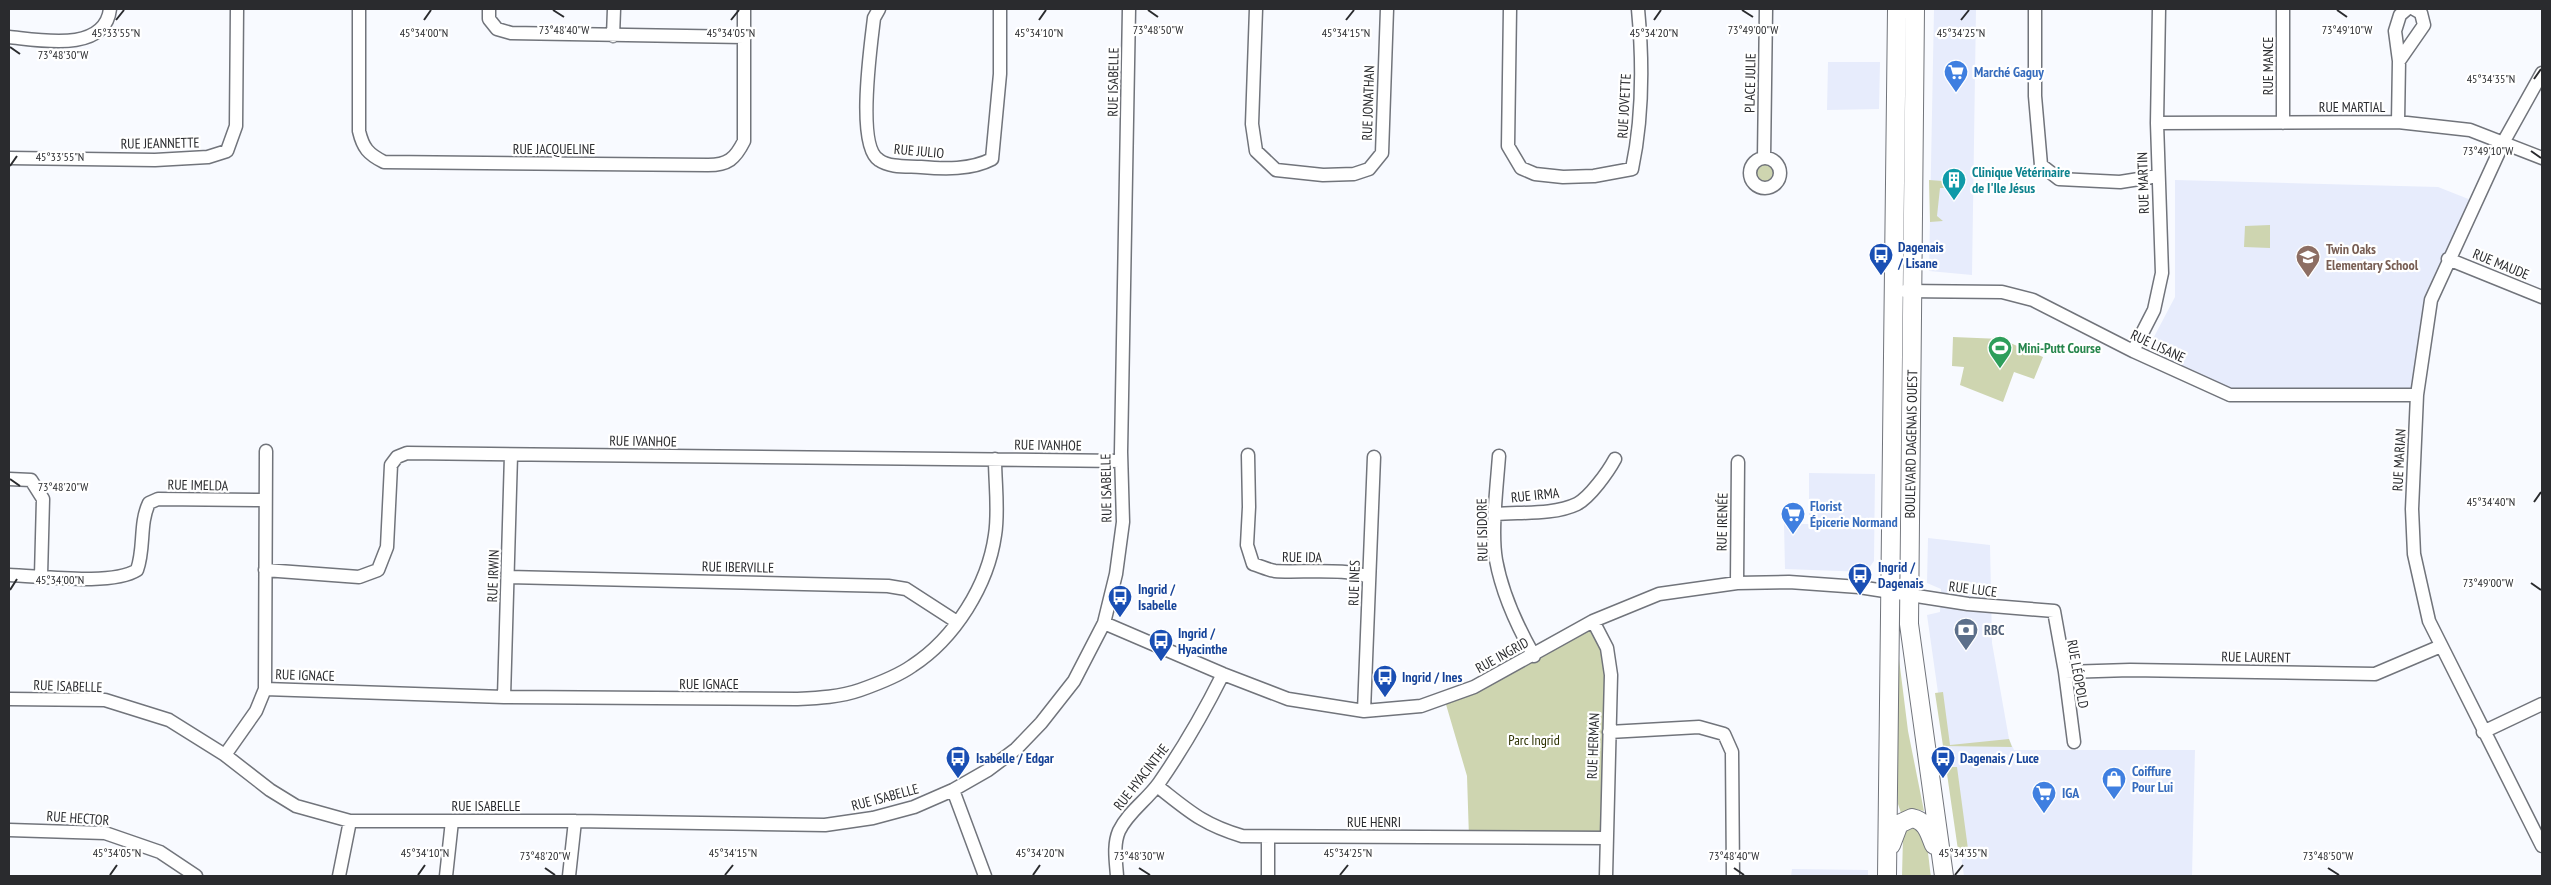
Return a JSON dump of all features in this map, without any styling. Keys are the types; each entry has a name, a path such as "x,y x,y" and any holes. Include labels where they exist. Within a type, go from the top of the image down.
{"main road":[{"name":"BOULEVARD DAGENAIS OUEST","path":"1887,876 1897,9"},
{"name":"BOULEVARD DAGENAIS OUEST","path":"1916,9 1909,595 1912,648 1943,871"},
{"path":"1887,857 1899,824 1912,818 1920,820 1926,826 1943,871"}],"street":[{"path":"9,37 55,41 84,38 102,30 110,9"},
{"name":"RUE JEANNETTE","path":"9,158 155,160 208,157 227,151 236,126 236,9"},
{"name":"RUE JACQUELINE","path":"359,9 359,131 362,146 370,155 384,162 724,165 737,156 744,141 744,9"},
{"path":"489,9 489,19 497,29 511,33 744,37"},
{"path":"613,36 614,9"},
{"name":"RUE JULIO","path":"879,9 874,18 867,87 868,147 878,160 893,165 944,169 983,164 992,159 1000,74 1000,9"},
{"name":"RUE ISABELLE","path":"9,699 105,700 169,720 225,755 270,790 296,806 350,821 575,821 825,825 873,818 914,807 953,790 995,764 1016,748 1041,723 1074,681 1104,623 1116,574 1123,522 1121,461 1129,9"},
{"name":"RUE JONATHAN","path":"1256,9 1252,124 1256,151 1276,170 1323,175 1354,174 1369,169 1382,153 1387,9"},
{"name":"RUE JOVETTE","path":"1510,9 1508,146 1521,168 1534,174 1563,177 1594,176 1632,169 1639,134 1641,43 1638,9"},
{"name":"PLACE JULIE","path":"1764,158 1766,9"},
{"path":"2035,9 2035,96 2041,165 2059,179 2120,182 2158,176"},
{"name":"RUE MARTIN","path":"2133,351 2154,310 2162,274 2157,123 2159,9"},
{"name":"RUE MANCE","path":"2283,9 2283,122"},
{"path":"2398,122 2399,61 2395,32 2400,15 2407,9"},
{"path":"2399,61 2424,25 2421,13 2414,9"},
{"name":"RUE MARIAN","path":"2542,73 2504,141 2448,259 2431,300 2417,395 2412,509 2414,554 2429,621 2483,732 2542,846"},
{"name":"RUE MARTIAL","path":"2157,123 2398,122 2470,130 2504,141 2542,158"},
{"name":"RUE MAUDE","path":"2448,259 2542,297"},
{"name":"RUE LISANE","path":"1894,291 2002,292 2015,294 2033,300 2133,351 2230,395 2417,395"},
{"path":"225,755 256,711 265,689 264,500 266,451"},
{"name":"RUE IVANHOE","path":"265,570 359,576 378,570 387,547 391,465 397,457 418,452 511,455 1121,461"},
{"name":"RUE IRWIN","path":"504,697 511,455"},
{"name":"RUE IDA","path":"1248,455 1249,507 1247,545 1253,564 1274,571 1364,574 1369,578"},
{"name":"RUE ISIDORE","path":"1499,456 1495,558 1503,588 1520,631 1534,656"},
{"name":"RUE INES","path":"1364,711 1374,457"},
{"name":"RUE IGNACE","path":"265,689 504,697 797,699 831,697 860,690 912,667 939,644 957,622 985,577 995,534 995,459"},
{"name":"RUE IRMA","path":"1496,514 1557,510 1578,503 1606,474 1615,459"},
{"name":"RUE IRENÉE","path":"1736,583 1738,462"},
{"path":"9,479 31,480 43,499 41,576"},
{"name":"RUE IMELDA","path":"9,575 104,578 128,576 137,570 141,558 143,515 149,503 158,499 264,500"},
{"name":"RUE IBERVILLE","path":"508,577 888,586 906,589 957,622"},
{"name":"RUE INGRID","path":"1104,623 1223,674 1288,699 1364,711 1421,706 1474,687 1534,656 1593,621 1659,594 1736,583 1816,583 1890,591"},
{"name":"RUE LUCE","path":"1890,591 1968,604 2054,611"},
{"name":"RUE LÉOPOLD","path":"2054,611 2065,672 2074,742"},
{"name":"RUE HERMAN","path":"1593,621 1607,648 1611,675 1606,876"},
{"name":"RUE LAURENT","path":"2065,672 2130,670 2376,674 2441,646"},
{"name":"RUE HYACINTHE","path":"1117,876 1115,847 1119,832 1127,818 1157,786 1196,728 1223,674"},
{"path":"2483,732 2542,704"},
{"path":"1609,732 1699,727 1724,734 1732,752 1733,876"},
{"name":"RUE HENRI","path":"1157,786 1200,820 1216,828 1242,836 1606,838"},
{"path":"953,790 985,876"},
{"path":"339,876 350,821"},
{"path":"446,876 452,821"},
{"path":"569,876 575,821"},
{"name":"RUE HECTOR","path":"9,830 105,833 160,852 196,876"},
{"path":"1268,837 1268,876"}],"shaded area":[{"path":"1934,9 1976,9 1972,275 1929,271"},
{"path":"1828,62 1880,62 1879,109 1827,110"},
{"name":"Twin Oaks Elementary School","path":"2175,180 2438,187 2476,202 2431,300 2417,395 2230,395 2146,352 2175,297"},
{"path":"1809,473 1875,474 1874,561 1866,572 1785,569 1784,524 1809,524"},
{"path":"1928,538 1990,545 1992,643 2009,739 2014,750 2195,750 2192,876 1964,876 1927,615 1940,612 1941,589 1927,583"},
{"path":"1792,869 1868,870 1868,876 1791,876"}],"green space":[{"path":"1765,158 1775,163 1780,173 1775,183 1765,188 1755,183 1750,173 1755,163"},
{"path":"1929,180 1956,182 1956,188 1940,188 1937,216 1943,221 1930,222"},
{"path":"2270,225 2270,248 2244,247 2245,226"},
{"name":"Mini-Putt Course","path":"1953,337 2001,339 2043,357 2034,379 2014,372 2003,402 1960,385 1964,367 1952,366"},
{"name":"Parc Ingrid","path":"1593,621 1607,648 1606,830 1586,841 1469,838 1467,776 1445,701"},
{"path":"1896,635 1908,731 1924,811 1915,809 1901,813 1898,804"},
{"path":"1943,692 1950,745 2009,739 2012,747 1943,746 1935,693"},
{"path":"1946,767 1957,767 1968,849 1958,850"},
{"path":"1914,828 1926,843 1931,876 1902,876 1903,837 1906,831"}],"place":[{"name":"Marché Gaguy","path":"1956,93"},
{"name":"Clinique Vétérinaire de I'Ile Jésus","path":"1954,201"},
{"name":"Dagenais / Lisane","path":"1881,276"},
{"name":"Twin Oaks Elementary School","path":"2308,278"},
{"name":"Mini-Putt Course","path":"2000,369"},
{"name":"Florist Épicerie Normand","path":"1793,535"},
{"name":"Ingrid / Dagenais","path":"1860,596"},
{"name":"Ingrid / Isabelle","path":"1120,618"},
{"name":"RBC","path":"1966,651"},
{"name":"Ingrid / Hyacinthe","path":"1161,662"},
{"name":"Ingrid / Ines","path":"1385,698"},
{"name":"Isabelle / Edgar","path":"958,779"},
{"name":"Dagenais / Luce","path":"1943,779"},
{"name":"Coiffure Pour Lui","path":"2114,800"},
{"name":"IGA","path":"2044,814"}]}
